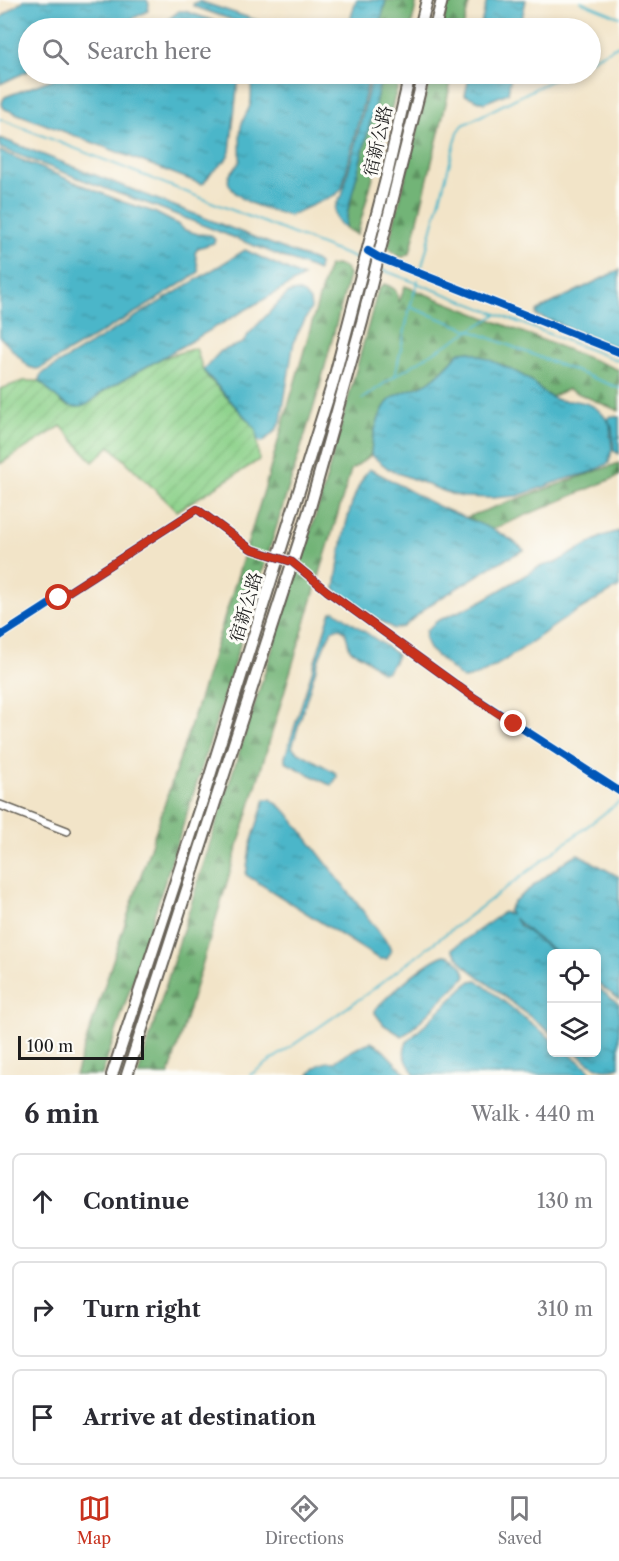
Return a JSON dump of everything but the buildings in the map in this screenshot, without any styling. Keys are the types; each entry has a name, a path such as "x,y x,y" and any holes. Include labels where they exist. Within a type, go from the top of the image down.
{"highway":[{"path":"422,18 427,0"},
{"path":"438,18 442,0"},
{"name":"宿新公路","path":"112,1075 203,798 334,379 386,179 408,84"},
{"name":"宿新公路","path":"127,1075 309,511 356,344 421,84"}],"street":[{"path":"368,251 378,257 619,352"},
{"path":"0,636 197,509 251,549 292,562 327,591 472,696 619,791"},
{"path":"0,805 66,831"}],"green space":[{"path":"386,0 417,0 413,18 382,18"},
{"path":"448,0 470,0 466,18 444,18"},
{"path":"380,84 398,84 357,235 345,228"},
{"path":"429,84 451,84 410,253 403,257 388,247"},
{"path":"336,265 346,268 349,275 318,393 201,770 102,1075 75,1075 200,697 265,487 325,277 329,266"},
{"path":"384,284 395,290 399,303 405,286 619,370 619,411 568,389 551,397 529,379 460,352 430,381 395,396 387,404 376,425 371,455 351,470 169,1075 138,1075 321,498 378,290"},
{"path":"196,348 207,376 256,429 259,460 177,511 110,446 93,462 61,426 0,464 0,389 23,381 40,381 62,403 68,406 85,405 102,392 162,358"},
{"path":"619,463 619,476 491,530 464,518"}],"water":[{"path":"24,0 147,0 149,4 148,11 134,18 18,18 18,76 0,84 0,18"},
{"path":"356,0 386,0 382,18 351,18"},
{"path":"487,0 526,0 522,18 482,18"},
{"path":"199,1 250,18 226,18 195,7 193,4"},
{"path":"179,11 185,11 205,18 170,18"},
{"path":"40,84 238,84 230,152 225,161 201,184 5,109 2,102 5,97"},
{"path":"252,84 367,84 342,188 337,194 289,216 247,202 234,191 228,180 240,160 241,127 251,98"},
{"path":"370,84 380,84 345,228 338,221 335,213 336,204 342,196"},
{"path":"468,84 509,84 508,93 484,103 465,95"},
{"path":"0,138 315,261 319,264 318,271 0,148"},
{"path":"0,151 123,202 154,212 185,230 211,235 215,240 214,243 198,248 195,253 199,272 150,304 41,368 29,367 0,337"},
{"path":"245,250 303,277 102,392 86,405 72,407 66,405 40,381 40,376 46,371"},
{"path":"619,270 619,349 536,315 540,309"},
{"path":"297,291 304,294 310,301 311,308 294,341 281,421 276,430 263,442 258,441 256,429 203,370 221,351 243,343 280,301 289,293"},
{"path":"469,351 522,375 553,398 591,405 603,414 609,423 608,418 611,416 619,417 619,454 614,451 610,423 612,450 609,463 592,472 517,496 492,498 463,497 451,494 390,470 371,455 377,425 383,410 391,399 426,384 460,352"},
{"path":"369,469 434,504 492,529 524,550 496,564 431,604 403,627 394,629 341,596 335,589 350,510 361,481"},
{"path":"619,531 619,587 570,616 500,663 474,677 463,679 429,649 425,639 426,631 437,621 478,603 539,567 557,562 603,536"},
{"path":"335,611 397,654 390,668 382,672 362,656 350,650 345,631 340,628 332,630 324,646 292,747 336,773 337,777 332,785 285,762 285,757 329,617 331,612"},
{"path":"265,799 271,799 287,812 389,945 391,952 387,959 379,959 246,875 250,847"},
{"path":"578,854 619,877 619,999 601,986 601,949 552,949 514,918 519,925 550,949 547,949 547,1030 464,965 452,949 503,912 510,914 508,911 514,901 568,859"},
{"path":"445,955 456,959 466,976 410,1031 402,1036 384,1025 375,1013 375,1009 418,971"},
{"path":"477,980 547,1036 547,1057 573,1057 588,1068 592,1075 415,1075 404,1051 407,1042 471,981"},
{"path":"601,990 619,1004 619,1067 607,1070 591,1064 581,1057 601,1057"},
{"path":"371,1042 381,1048 407,1075 309,1075 320,1064 335,1062"}],"waterway":[{"path":"580,1 619,17"},
{"path":"601,54 619,45"},
{"path":"422,266 458,132 463,125 544,84"},
{"path":"0,119 357,259"},
{"path":"383,270 619,361"},
{"path":"395,376 418,280"},
{"path":"410,307 619,388"},
{"path":"362,399 395,376 497,314"},
{"path":"250,1075 368,993 619,802"}],"cycle path":[{"path":"368,251 378,257 619,352"},
{"path":"0,636 197,509 251,549 292,562 327,591 472,696 619,791"}],"route":[{"path":"59,598 197,509 251,549 292,562 327,591 514,724"}]}
